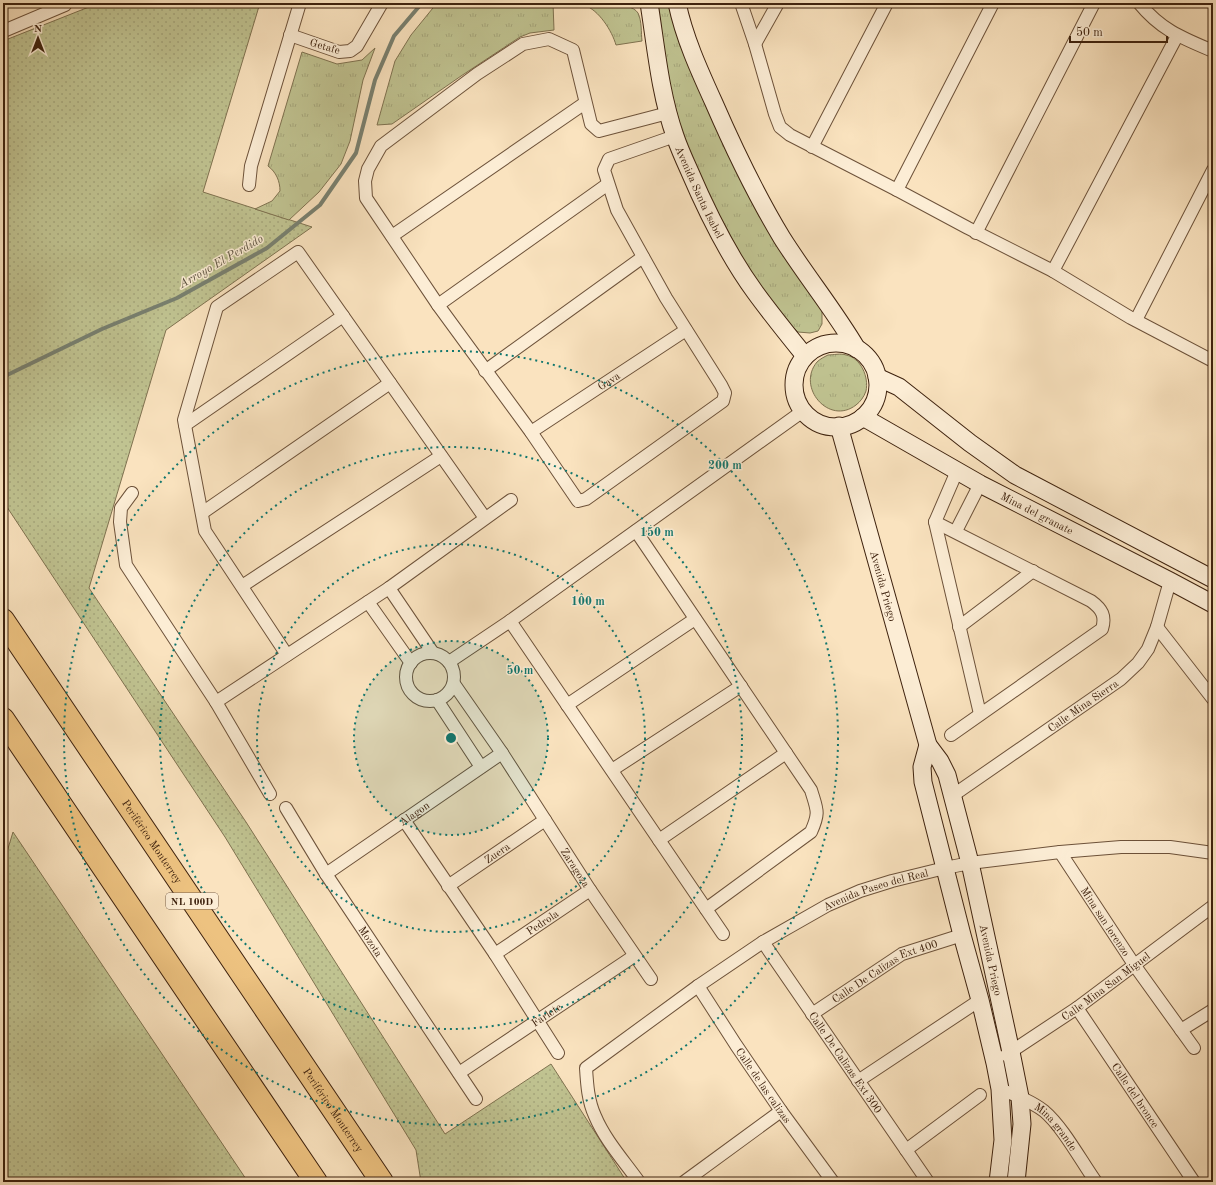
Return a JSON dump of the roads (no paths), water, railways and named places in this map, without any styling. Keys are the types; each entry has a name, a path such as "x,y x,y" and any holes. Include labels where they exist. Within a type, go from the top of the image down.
{"highway":[{"name":"Periférico Monterrey","path":"3,620 382,1182"},
{"path":"3,719 316,1182"}],"street":[{"path":"3,29 6,30 65,5 66,3"},
{"path":"249,185 251,166 300,3"},
{"name":"Getafe","path":"290,35 339,52 350,51 358,46 382,3"},
{"path":"676,3 691,50 703,78 727,133 763,205 783,239 843,325 857,349 871,361 877,377 878,386 874,403 863,417 856,422 839,426 829,426 810,418 798,403 795,394 795,374 799,364 805,356 817,348 831,343 840,343 857,349"},
{"path":"741,3 756,44 775,114 780,126 790,135 1053,271 1136,320 1213,361"},
{"path":"756,44 778,3"},
{"path":"812,147 887,3"},
{"path":"897,190 993,3"},
{"path":"976,232 1094,3"},
{"path":"1139,3 1159,24 1177,36 1213,51"},
{"name":"Avenida Santa Isabel","path":"646,4 668,113 675,136 698,192 715,226 755,293 805,356"},
{"path":"1053,271 1177,36"},
{"path":"668,113 599,131 591,124 573,50 549,39 522,44 477,74 381,146 368,169 365,181 366,198 438,306 531,432 578,500 586,500 723,401 725,394 721,385 666,298 617,210 604,170 609,159 675,136"},
{"path":"392,236 585,103"},
{"path":"1136,320 1213,170"},
{"path":"438,306 608,184"},
{"path":"287,655 205,531 184,420 217,307 298,252 485,518"},
{"path":"485,371 644,257"},
{"path":"185,425 343,316"},
{"name":"Gava","path":"531,432 686,330"},
{"path":"877,377 899,387 970,443 1015,475 1209,577 1196,595"},
{"path":"202,512 390,383"},
{"path":"449,662 510,621 803,411"},
{"name":"Mina del granate","path":"863,417 980,484 1213,604"},
{"name":"Avenida Priego","path":"839,426 928,745 947,774 970,863 1020,1097 1022,1124 1016,1182"},
{"path":"242,586 441,456"},
{"path":"957,471 935,522 980,714"},
{"path":"956,531 980,484"},
{"path":"132,493 121,508 120,522 126,565 216,702 270,794"},
{"path":"216,702 389,588 511,500"},
{"path":"935,522 956,531 1091,601 1099,606 1104,615 1102,630 952,735"},
{"path":"636,531 812,790 816,807 818,818 811,832 706,909"},
{"path":"959,627 1033,571"},
{"name":"Calle Mina Sierra","path":"952,796 1121,680 1138,663 1148,649 1157,627 1170,581"},
{"path":"389,588 432,653"},
{"path":"368,602 411,663"},
{"path":"567,705 695,619"},
{"path":"510,621 723,934"},
{"path":"1157,627 1213,699"},
{"path":"432,653 441,655 449,662 454,672 454,684 450,691 444,696 437,700 420,698 409,687 407,674 411,663 420,655 432,653"},
{"name":"Zaragoza","path":"454,684 502,753 590,890 651,980"},
{"path":"612,770 741,686"},
{"path":"437,700 481,768"},
{"name":"Avenida Priego","path":"928,745 922,767 922,774 962,935 980,1000 1000,1089 1003,1140 998,1182"},
{"name":"Alagon","path":"326,874 502,753"},
{"path":"659,840 786,753"},
{"name":"Mozota","path":"286,808 326,874 476,1099"},
{"path":"404,820 495,954 558,1053"},
{"name":"Zuera","path":"448,886 545,820"},
{"name":"Avenida Paseo del Real","path":"640,1182 604,1133 595,1116 589,1098 586,1068 698,986 763,942 828,905 854,894 892,881 970,863 1060,852 1121,847 1170,847 1213,853"},
{"name":"Mina san lorenzo","path":"1060,852 1135,966 1194,1048"},
{"name":"Pedrola","path":"495,954 590,890"},
{"name":"Calle Mina San Miguel","path":"995,1062 1077,1008 1213,906"},
{"name":"Calle De Calizas Ext 400","path":"812,1014 902,954 962,935"},
{"name":"Calle De Calizas Ext 300","path":"763,942 928,1182"},
{"name":"Farlete","path":"459,1073 634,956"},
{"name":"Calle de las calizas","path":"698,986 827,1180"},
{"path":"858,1081 980,1000"},
{"name":"Calle del bronce","path":"1077,1008 1194,1182"},
{"path":"1182,1030 1213,1010"},
{"name":"Mina grande","path":"1000,1089 1035,1105 1050,1117 1096,1182"},
{"path":"906,1150 980,1095"},
{"path":"684,1182 781,1111"}],"waterway":[{"name":"Arroyo El Perdido","path":"3,377 102,329 177,298 267,248 320,205 356,153 375,80 394,36 422,3"}]}
